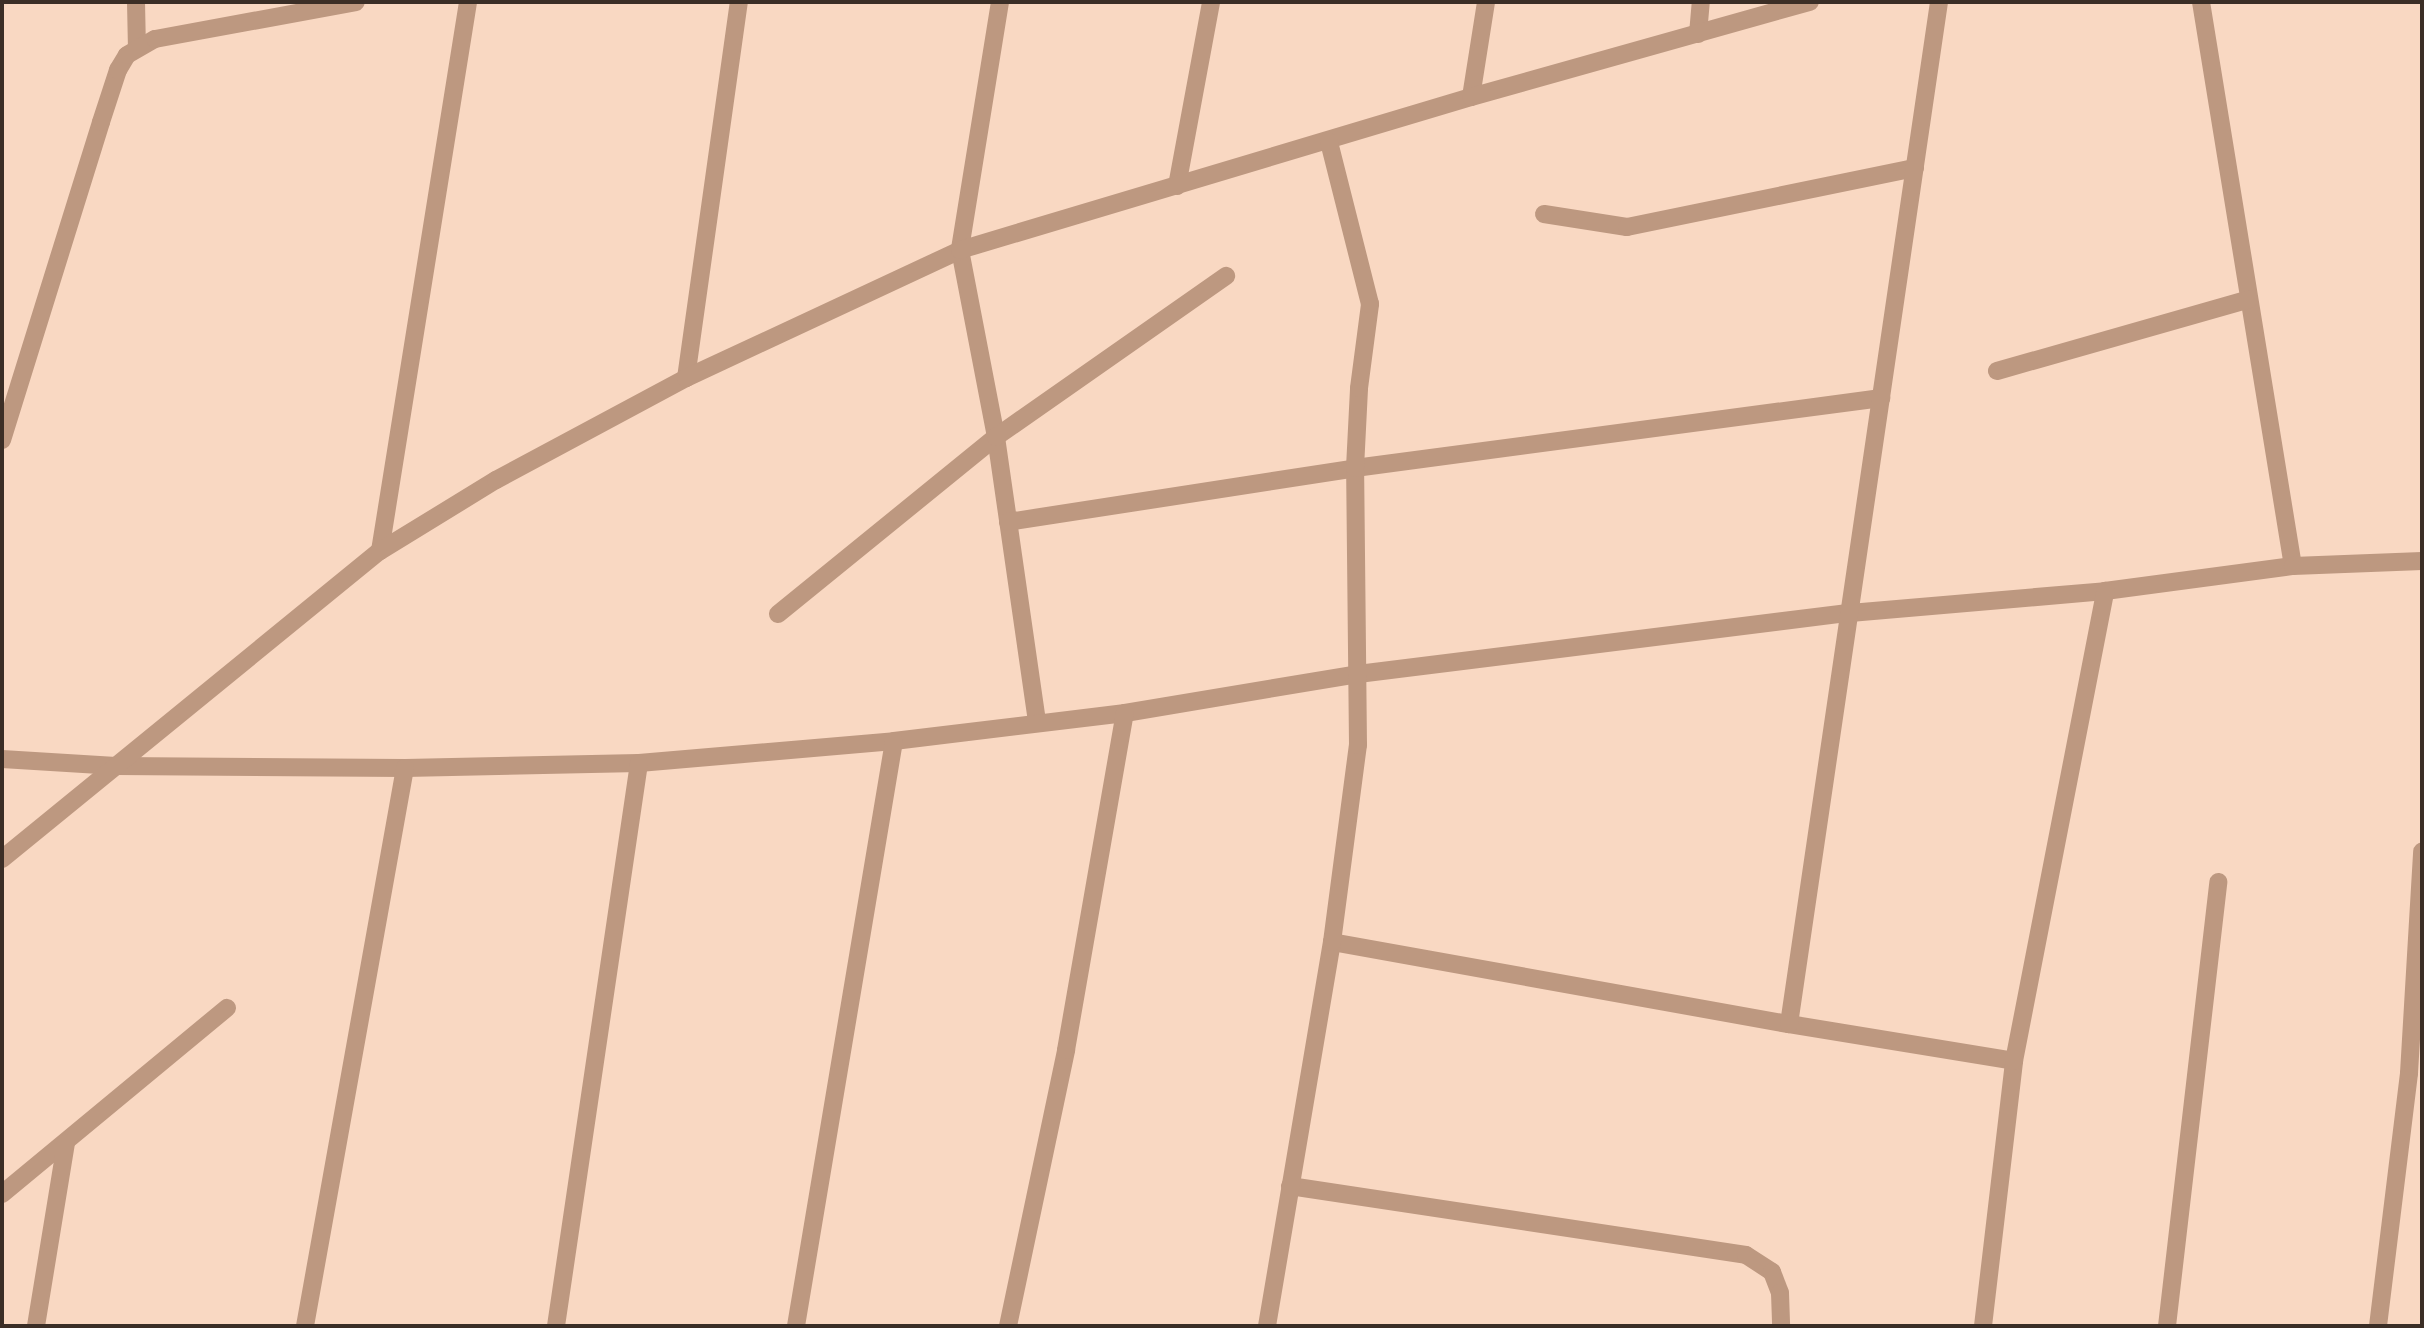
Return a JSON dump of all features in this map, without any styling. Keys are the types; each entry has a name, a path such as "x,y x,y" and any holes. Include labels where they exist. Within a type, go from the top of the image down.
{"street":[{"path":"135,2 137,48"},
{"path":"2,440 118,69 127,55 155,39 272,10 356,2"},
{"path":"380,551 468,2"},
{"path":"686,378 739,2"},
{"path":"1000,2 960,250 996,438 1037,722"},
{"path":"1177,186 1211,2"},
{"path":"1471,97 1486,2"},
{"path":"1698,34 1701,2"},
{"path":"2,859 380,551 496,480 686,378 960,250 1329,142 1471,97 1810,2"},
{"path":"1789,1024 1939,2"},
{"path":"2201,2 2292,566"},
{"path":"1267,1326 1332,942 1358,745 1355,468 1359,388 1370,304 1329,142"},
{"path":"1544,214 1627,227 1915,168"},
{"path":"778,614 996,438 1226,276"},
{"path":"1997,371 2249,299"},
{"path":"1008,522 1355,468 1881,397"},
{"path":"2,759 116,766 405,768 639,763 894,741 1125,713 1358,674 1850,613 2105,591 2292,566 2422,561"},
{"path":"1983,1326 2014,1061 2105,591"},
{"path":"1008,1326 1066,1050 1125,713"},
{"path":"796,1326 894,741"},
{"path":"556,1326 639,763"},
{"path":"305,1326 405,768"},
{"path":"2378,1326 2416,1074 2422,851"},
{"path":"2167,1326 2218,882"},
{"path":"1332,942 1789,1024 2014,1061"},
{"path":"2,1194 227,1008"},
{"path":"36,1326 66,1143"},
{"path":"1290,1186 1746,1255 1772,1272 1780,1293 1781,1326"}]}
